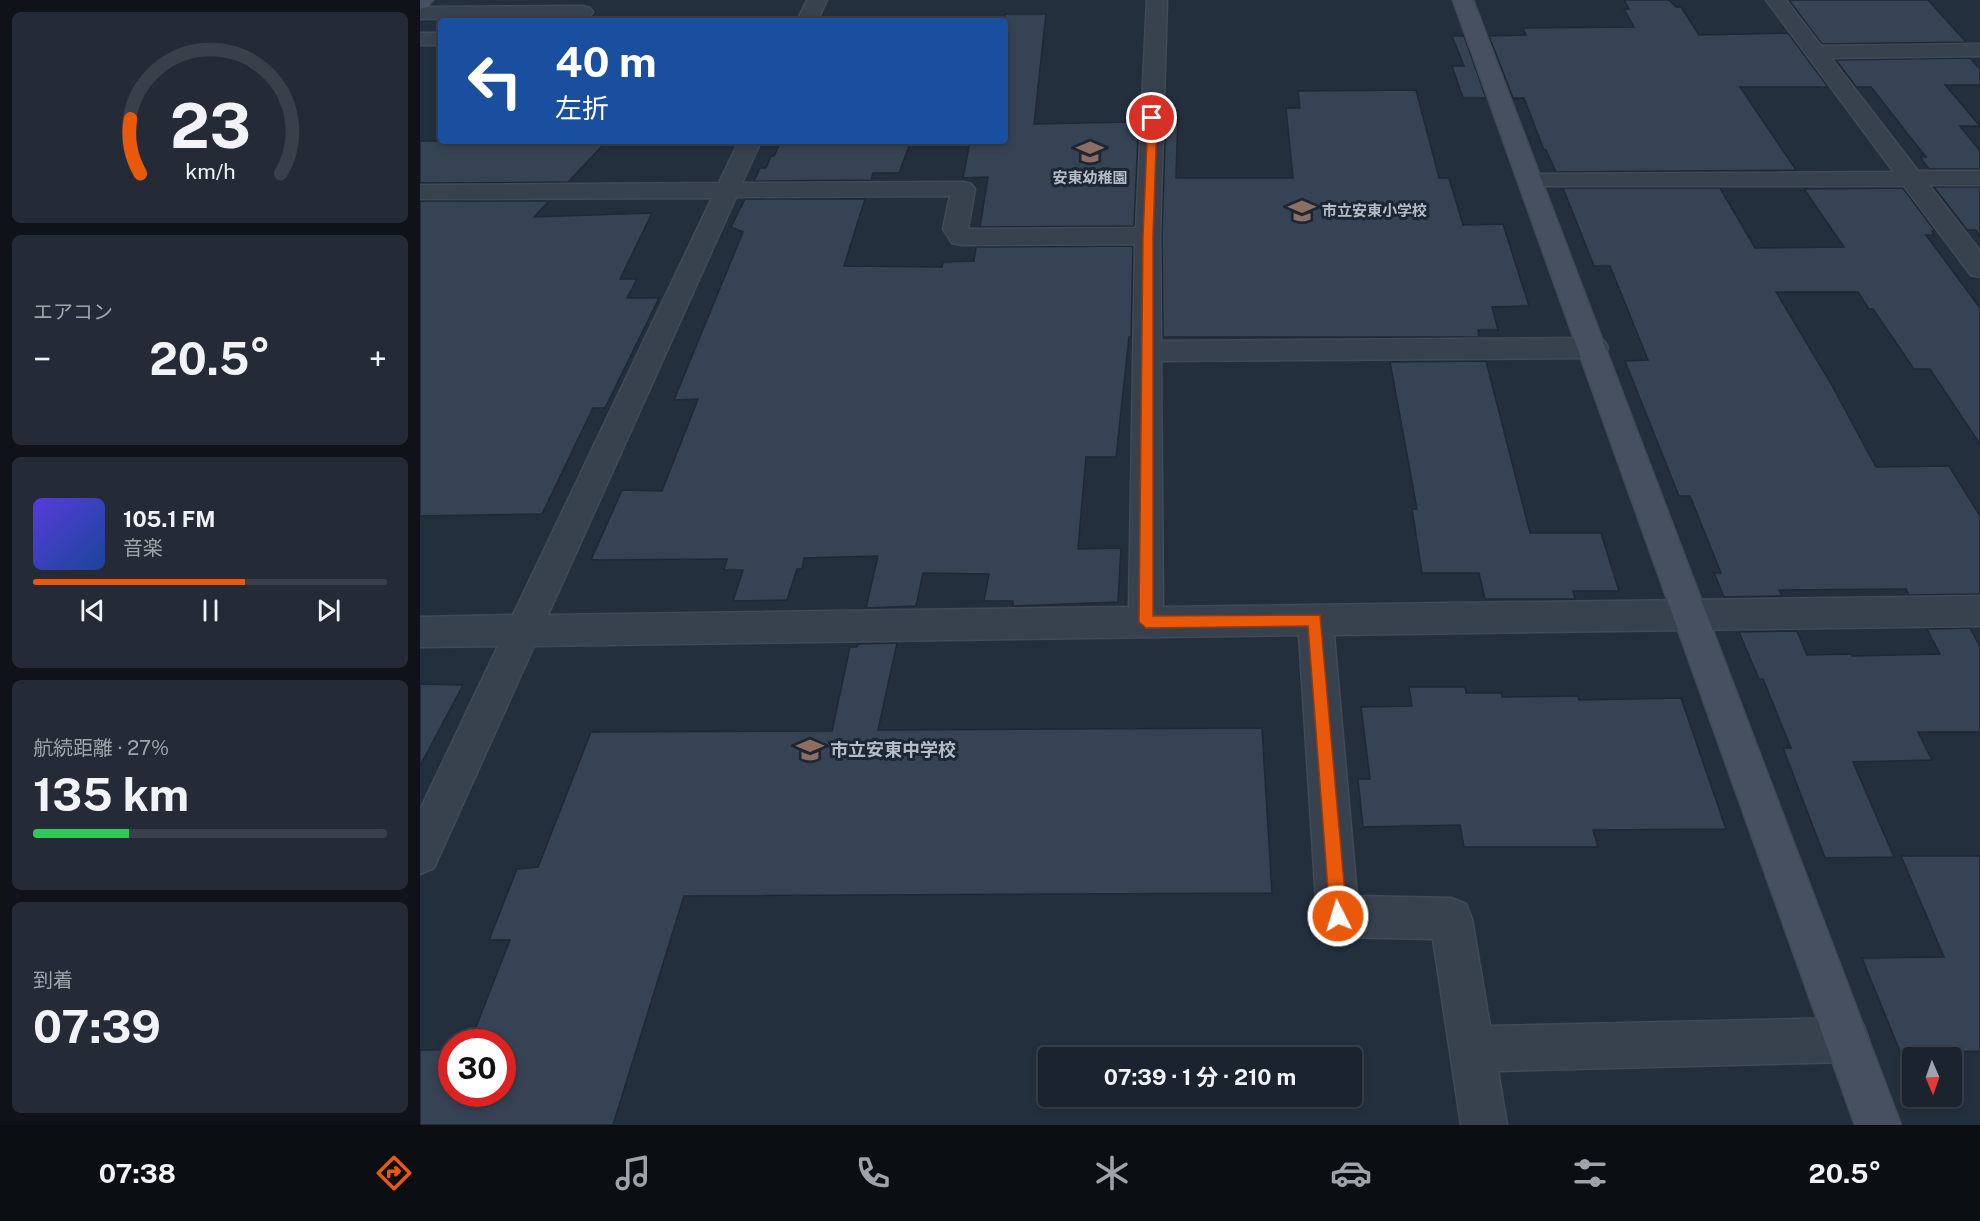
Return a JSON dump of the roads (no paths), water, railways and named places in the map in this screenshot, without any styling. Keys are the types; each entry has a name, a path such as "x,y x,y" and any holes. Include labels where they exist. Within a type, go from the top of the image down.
{"street":[{"path":"808,18 817,0"},
{"path":"1146,622 1148,236 1157,0"},
{"path":"1463,0 1693,616 1878,1125"},
{"path":"1776,0 1980,268"},
{"path":"420,13 583,12"},
{"path":"420,39 438,39"},
{"path":"1815,52 1980,50"},
{"path":"420,854 749,144"},
{"path":"1532,181 1980,178"},
{"path":"420,192 963,189 955,229 961,237 1148,236"},
{"path":"1147,351 1594,348"},
{"path":"420,632 1980,611"},
{"path":"1315,620 1338,916 1451,919 1484,1125"},
{"path":"1471,1049 1847,1040"}],"place":[{"name":"安東幼稚園","path":"1090,152"},
{"name":"市立安東小学校","path":"1302,211"},
{"name":"市立安東中学校","path":"810,750"}]}
